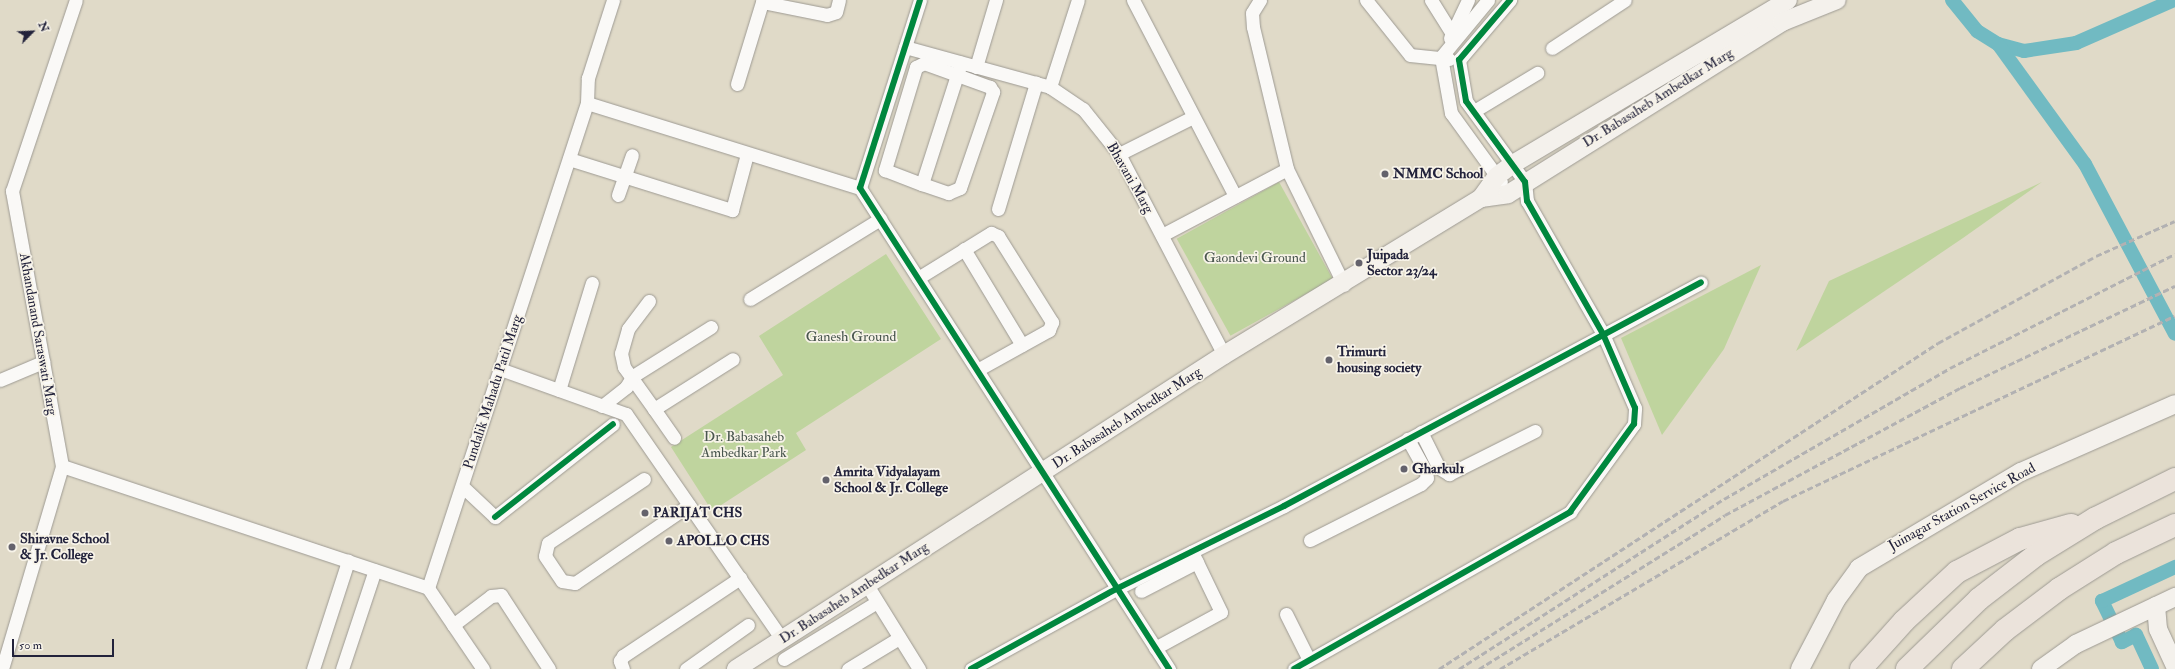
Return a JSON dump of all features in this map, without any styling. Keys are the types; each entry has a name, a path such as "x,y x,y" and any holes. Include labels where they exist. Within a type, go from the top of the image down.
{"highway":[{"path":"1907,669 1979,598 2036,555 2096,518 2175,479"},
{"path":"1861,669 1904,621 1957,572 2020,539 2096,518"},
{"path":"1963,669 2005,630 2059,589 2116,553 2175,525"}],"main road":[{"name":"Dr. Babasaheb Ambedkar Marg","path":"736,669 1043,473 1224,355 1344,285 1481,198 1497,176 1513,164 1788,0"},
{"name":"Dr. Babasaheb Ambedkar Marg","path":"1481,198 1508,194 1782,22 1837,0"},
{"name":"Juinagar Station Service Road","path":"1800,669 1836,600 1859,568 2021,472 2175,404"},
{"path":"2041,669 2104,630 2175,596"},
{"path":"2156,606 2158,629 2175,666"}],"street":[{"name":"Akhandanand Saraswati Marg","path":"2,669 62,466 12,191 76,0"},
{"name":"Pundalik Mahadu Patil Marg","path":"428,588 463,487 500,369 588,103 588,78 614,0"},
{"path":"737,84 762,2 827,15 836,12 840,0"},
{"path":"860,188 920,0"},
{"path":"976,67 996,0"},
{"path":"1050,87 1078,0"},
{"path":"1133,0 1235,196"},
{"path":"1260,0 1252,13 1253,27 1287,169 1344,285"},
{"path":"1366,0 1410,55 1459,60"},
{"path":"1431,0 1452,33"},
{"path":"1468,0 1441,57 1451,113 1497,176 1508,194 1527,201"},
{"path":"1441,57 1488,0"},
{"path":"1459,60 1510,0"},
{"path":"1552,48 1625,0"},
{"name":"Bhavani Marg","path":"905,47 959,69 976,67 1050,87 1083,109 1119,154 1224,355"},
{"path":"1284,669 1308,658 1570,512 1634,424 1635,408 1603,334 1527,201 1525,182 1466,101 1459,60"},
{"path":"924,63 959,69 990,87 993,92 960,188 948,193 922,184 885,170 916,68 924,63"},
{"path":"922,184 959,69"},
{"path":"1474,111 1537,74"},
{"path":"998,209 1036,83"},
{"path":"588,103 747,154 860,188 1116,589 1169,669"},
{"path":"1119,154 1193,117"},
{"path":"569,159 732,210 747,154"},
{"path":"618,195 632,155"},
{"path":"1162,235 1287,169"},
{"path":"750,298 880,219"},
{"path":"918,278 991,233 998,236 1052,322 1049,330 977,370"},
{"path":"964,249 1022,345"},
{"path":"559,390 592,282"},
{"path":"1141,591 1195,557 1408,439 1701,282"},
{"path":"649,301 628,329 620,353 624,367 633,376 674,438"},
{"path":"602,406 626,387 633,376 711,327"},
{"path":"654,409 733,360"},
{"path":"0,380 43,362"},
{"path":"500,369 626,414 782,639"},
{"path":"463,487 495,517 614,424"},
{"path":"1421,432 1439,468 1449,474 1535,431"},
{"path":"1310,540 1421,484 1426,478 1426,472 1408,439"},
{"path":"62,466 428,588 483,669"},
{"path":"644,479 548,543 544,556 562,581 575,583 689,505"},
{"path":"971,669 1116,589 1195,557"},
{"path":"1155,648 1221,612 1195,557"},
{"path":"313,669 348,561"},
{"path":"342,669 375,570"},
{"path":"623,669 620,661 624,656 740,578"},
{"path":"866,585 920,669"},
{"path":"453,625 491,596 500,595 549,669"},
{"path":"784,659 877,602"},
{"path":"1286,614 1308,658"},
{"path":"686,669 748,625"},
{"path":"848,669 899,638"},
{"path":"1294,669 1308,658"}],"green space":[{"name":"Gaondevi Ground","path":"1279,182 1333,279 1230,336 1177,239"},
{"path":"2042,182 1963,238 1796,351 1829,281"},
{"name":"Ganesh Ground","path":"886,254 941,339 796,433 806,450 712,511 671,447 783,375 759,336"},
{"path":"1761,265 1724,349 1662,435 1621,338"}],"waterway":[{"path":"1952,0 1977,31 1998,44 2024,51 2076,43 2174,0"},
{"path":"1998,44 2085,164 2175,334"},
{"path":"2152,669 2136,635 2122,642 2102,601 2175,567"}],"railway":[{"path":"1439,669 1938,343 2096,256 2175,221"},
{"path":"1459,669 1724,499 1950,368 2175,254"},
{"path":"1479,669 1725,515 1960,388 2175,286"},
{"path":"1500,669 1783,501 2175,316"}],"cycle path":[{"path":"920,0 860,188 1169,669"},
{"path":"1294,669 1570,512 1634,424 1635,408 1603,334 1527,201 1525,182 1466,101 1459,60 1510,0"},
{"path":"971,669 1116,589 1284,506 1701,282"},
{"path":"495,517 613,424"}],"place":[{"name":"NMMC School","path":"1385,174"},
{"name":"Juipada Sector 23/24","path":"1359,263"},
{"name":"Trimurti housing society","path":"1329,360"},
{"name":"Gharkul1","path":"1404,469"},
{"name":"Amrita Vidyalayam School & Jr. College","path":"826,480"},
{"name":"PARIJAT CHS","path":"645,513"},
{"name":"APOLLO CHS","path":"669,541"},
{"name":"Shiravne School & Jr. College","path":"12,547"}],"park label":[{"name":"Dr. Babasaheb Ambedkar Park","path":"744,446"}]}
